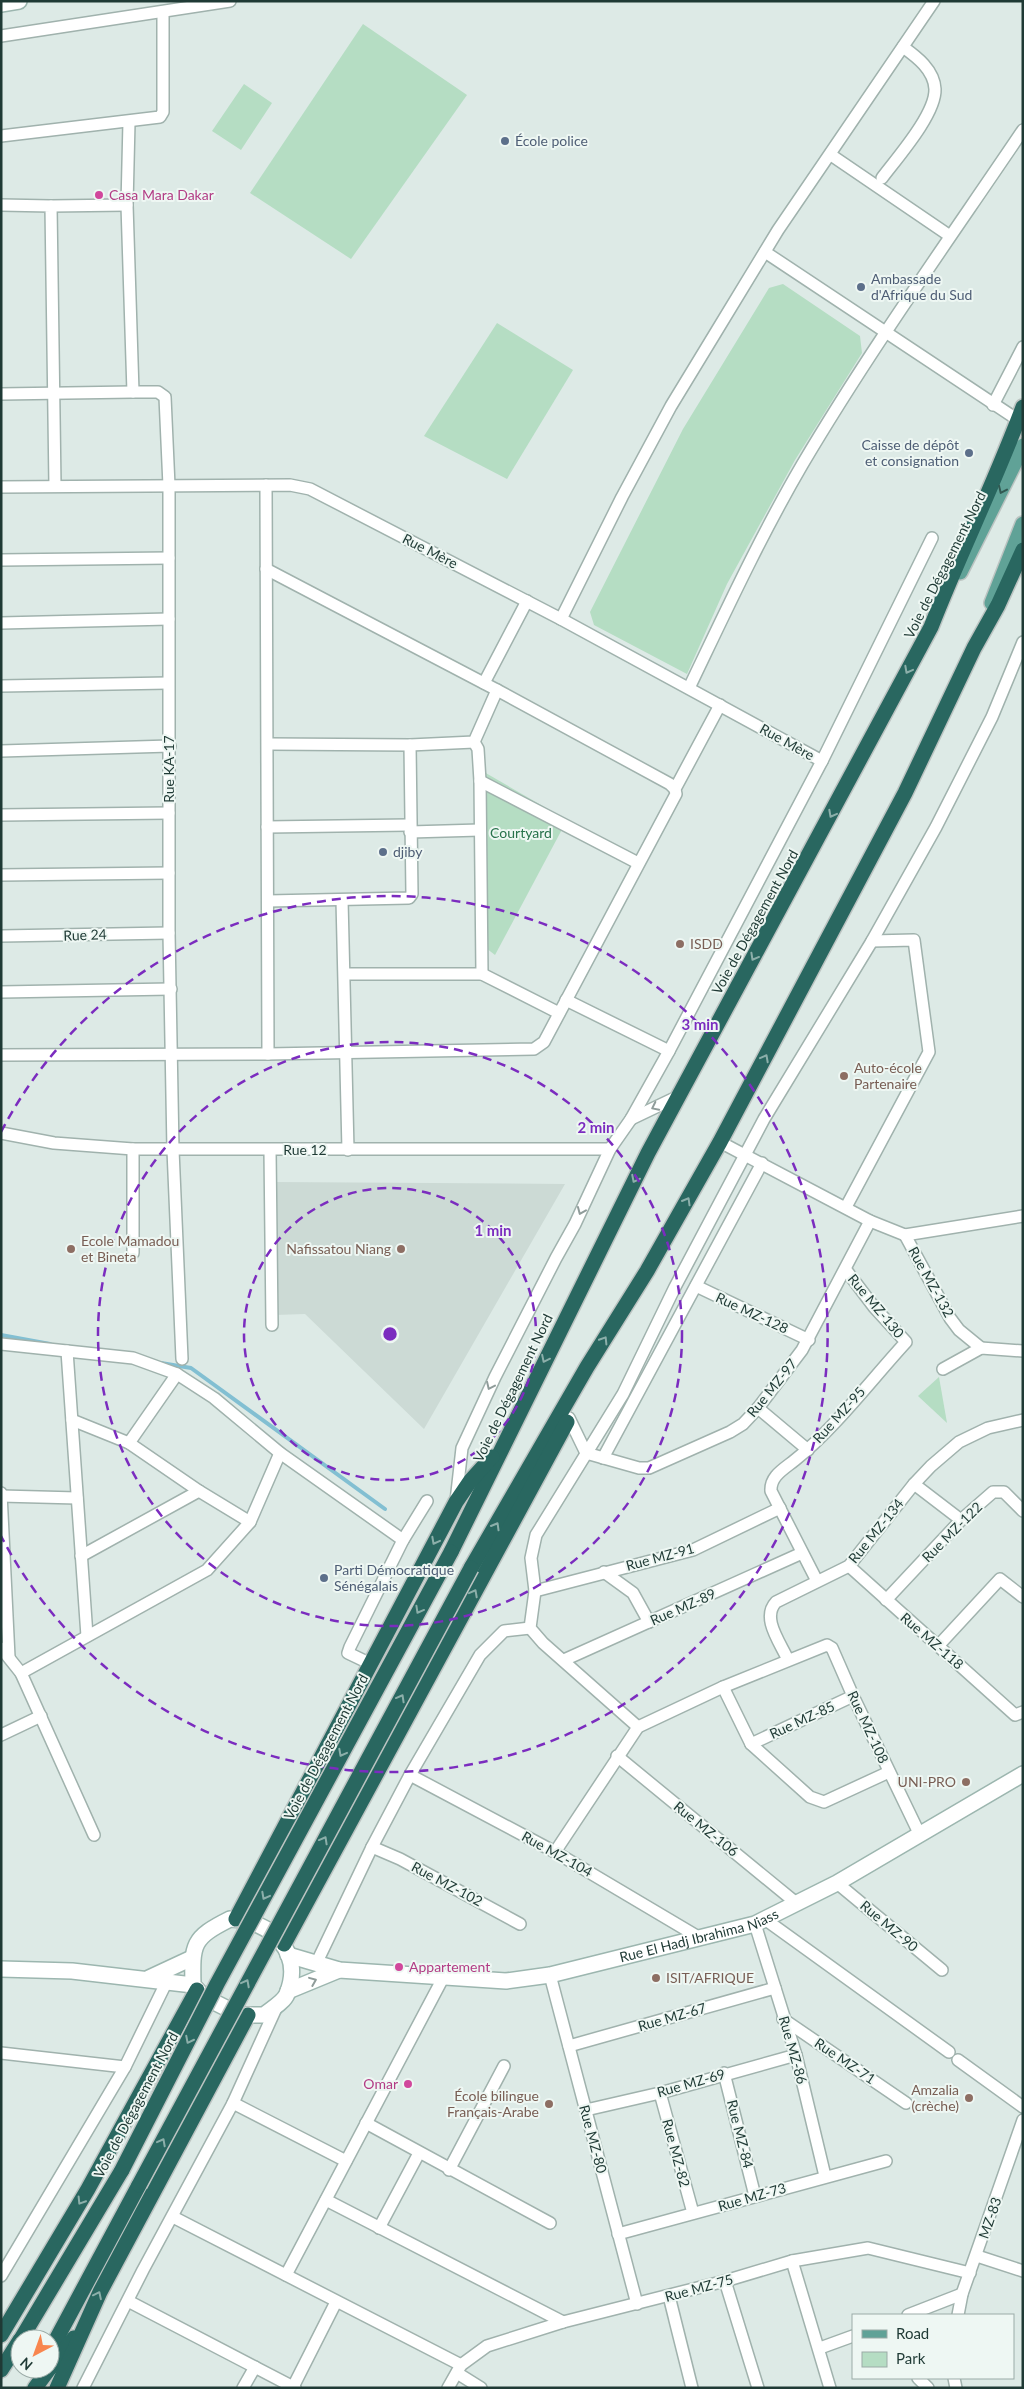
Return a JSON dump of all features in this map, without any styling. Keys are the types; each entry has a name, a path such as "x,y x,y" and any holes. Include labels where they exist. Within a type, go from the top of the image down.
{"highway":[{"path":"932,628 957,561 1020,414"},
{"path":"60,2332 471,1568 586,1368 647,1271 720,1142 905,793 974,648 998,605 1023,550"},
{"name":"Voie de Dégagement Nord","path":"26,2329 122,2170 222,1976 451,1552 597,1253 679,1096 932,628"},
{"path":"286,1949 569,1418 578,1397 586,1368"},
{"path":"236,1919 456,1502 471,1480 503,1445"},
{"path":"1,2335 58,2237 88,2190 195,1988"},
{"path":"57,2388 86,2321 248,2016"},
{"path":"25,2329 58,2237"},
{"path":"60,2356 86,2321"},
{"name":"Voie de Dégagement Nord","path":"1,2370 10,2355"}],"main road":[{"name":"Voie de Dégagement Nord","path":"932,628 1023,446"},
{"path":"974,648 1023,524"}],"street":[{"path":"1,4 19,1"},
{"path":"1,36 230,1"},
{"path":"561,619 622,497 671,406 765,252 934,1"},
{"path":"1,136 156,119 162,112 163,12"},
{"path":"882,178 928,115 935,89 928,69 917,57 903,48"},
{"path":"1,394 133,392 127,205 129,122"},
{"path":"689,688 763,535 802,465 885,333 1023,130"},
{"path":"830,154 950,236"},
{"path":"1,205 127,205"},
{"path":"51,206 55,486"},
{"path":"765,252 994,405 1020,414"},
{"path":"994,405 1023,347"},
{"name":"Rue KA-17","path":"133,392 158,392 165,397 169,486 168,684 170,746 168,933 171,989 173,1150 182,1359"},
{"path":"266,485 269,744 267,827 268,1054"},
{"name":"Rue Mère","path":"1,487 290,485 310,489 561,619 822,761"},
{"path":"456,1502 462,1448 495,1376 575,1224 610,1149 631,1118 668,1051 822,761 932,538"},
{"path":"1,560 169,558"},
{"path":"266,569 484,683 670,784 675,789"},
{"path":"484,683 527,602"},
{"path":"1,623 169,619"},
{"path":"638,1727 543,1643 530,1628 534,1591 531,1558 536,1535 623,1394 675,1287 764,1119 872,941 936,827 992,717 1023,642"},
{"path":"1,686 168,684"},
{"path":"474,742 497,690"},
{"path":"1,1055 268,1054 534,1049 544,1042 676,794 675,789 720,705"},
{"path":"269,744 410,745 474,742"},
{"path":"474,742 478,750 480,781 482,974"},
{"path":"268,901 409,898 412,894 410,745"},
{"path":"1,750 170,746"},
{"path":"480,781 638,863"},
{"path":"1,815 169,813"},
{"path":"267,827 480,830"},
{"path":"1,875 169,873"},
{"path":"342,900 348,1150"},
{"name":"Rue 24","path":"1,936 168,933"},
{"path":"846,1207 929,1052 914,940 872,941"},
{"path":"345,974 482,974 558,1013"},
{"path":"1,992 171,989"},
{"path":"566,1000 668,1051"},
{"path":"631,1118 679,1096"},
{"name":"Rue 12","path":"1,1132 54,1143 134,1150 610,1149"},
{"path":"720,1142 870,1221 905,1235 1023,1216"},
{"path":"133,1253 134,1150"},
{"path":"270,1150 272,1325"},
{"path":"603,1458 762,1163"},
{"name":"Rue MZ-97","path":"586,1453 639,1468 649,1468 730,1432 743,1424 758,1408 809,1340 870,1221"},
{"name":"Rue MZ-132","path":"905,1235 950,1318 959,1330 981,1348"},
{"name":"Rue MZ-130","path":"846,1270 874,1307 906,1342"},
{"name":"Rue MZ-128","path":"696,1286 809,1340"},
{"name":"Rue MZ-95","path":"780,1508 771,1491 770,1484 774,1477 808,1450 906,1342"},
{"path":"1,1344 133,1358 177,1374 214,1398 280,1453 403,1540"},
{"path":"944,1369 981,1348 1023,1350"},
{"path":"67,1351 87,1636"},
{"path":"129,1443 177,1374"},
{"path":"758,1408 808,1450"},
{"path":"569,1418 586,1453"},
{"path":"72,1420 129,1443 199,1491 250,1522"},
{"name":"Rue MZ-134","path":"788,1660 769,1617 770,1609 776,1602 849,1566 914,1484 931,1466 959,1442 988,1428 1023,1420"},
{"path":"21,1673 207,1570 250,1522 280,1453"},
{"path":"914,1484 961,1520"},
{"path":"82,1556 199,1491"},
{"name":"Rue MZ-122","path":"886,1600 961,1520 996,1491 1004,1492 1023,1511"},
{"path":"77,1498 1,1495 5,1653 21,1673 94,1835"},
{"path":"371,1664 348,1653 403,1540 427,1501"},
{"path":"780,1508 817,1581"},
{"name":"Rue MZ-91","path":"534,1591 693,1550 780,1508"},
{"name":"Rue MZ-89","path":"564,1660 802,1553"},
{"name":"Rue MZ-118","path":"849,1566 938,1646 1019,1714"},
{"path":"604,1572 633,1593 649,1622"},
{"path":"938,1646 1000,1579 1018,1593 1023,1580"},
{"path":"317,1962 372,1846 410,1775 480,1655 504,1631 530,1628"},
{"name":"Rue MZ-108","path":"788,1660 827,1645 832,1648 919,1833"},
{"path":"555,1852 638,1727 723,1687 788,1660"},
{"path":"723,1687 751,1744 810,1797 824,1802 889,1772"},
{"name":"Rue MZ-85","path":"751,1744 853,1696"},
{"path":"1,1735 41,1716"},
{"name":"Rue MZ-106","path":"617,1756 795,1902"},
{"name":"Rue El Hadj Ibrahima Niass","path":"286,1949 339,1970 506,1981 550,1975 760,1922 795,1902 837,1883 919,1833 1023,1774"},
{"name":"Rue MZ-104","path":"410,1775 555,1852 700,1938"},
{"name":"Rue MZ-102","path":"372,1846 400,1859 520,1924"},
{"name":"Rue MZ-90","path":"837,1883 942,1970"},
{"path":"1,1969 72,1971 167,1981 195,1988 204,1997 240,2015 248,2016 264,2015 287,1996 293,1967 286,1949 276,1935 243,1919 230,1919 207,1930 197,1940 192,1958 195,1988"},
{"path":"760,1922 949,2052"},
{"name":"Rue MZ-86","path":"760,1922 783,2018 796,2055 825,2176"},
{"path":"149,1978 192,1958"},
{"name":"Rue El Hadj Ibrahima Niass","path":"288,1991 339,1970"},
{"name":"Rue MZ-80","path":"550,1975 636,2304"},
{"path":"286,2276 443,1978"},
{"path":"1,2276 126,2067 167,1981"},
{"name":"Rue MZ-67","path":"569,2046 775,1988"},
{"path":"83,2388 143,2270 233,2103 278,2004"},
{"name":"Rue MZ-71","path":"783,2018 906,2103"},
{"path":"1,2053 126,2067"},
{"name":"Rue MZ-69","path":"586,2110 660,2093 724,2073 796,2055"},
{"path":"958,2060 1023,2107"},
{"path":"449,2170 504,2066"},
{"name":"Rue MZ-84","path":"724,2073 755,2196"},
{"name":"Rue MZ-82","path":"660,2093 693,2214"},
{"path":"233,2103 346,2161"},
{"name":"MZ-83","path":"958,2314 962,2294 977,2256 1023,2120"},
{"path":"366,2123 449,2170 550,2223"},
{"path":"379,2228 418,2152"},
{"name":"Rue MZ-73","path":"618,2234 825,2176 886,2161"},
{"path":"326,2200 563,2322"},
{"path":"173,2217 459,2369 482,2388"},
{"name":"Rue MZ-75","path":"448,2388 459,2369 487,2346 563,2322 669,2296 792,2261 868,2248 970,2273"},
{"path":"977,2256 1023,2271"},
{"path":"792,2261 820,2348 830,2388"},
{"path":"725,2281 758,2388"},
{"path":"911,2314 962,2294"},
{"path":"669,2296 692,2388"},
{"path":"128,2301 294,2387 336,2302"},
{"path":"820,2348 852,2336"},
{"path":"244,2388 255,2367"},
{"path":"919,2379 928,2388"}],"shaded area":[{"name":"Nafissatou Niang","path":"275,1182 565,1184 424,1429 305,1314 275,1315"}],"green space":[{"path":"363,24 467,95 351,259 250,193"},
{"path":"244,84 272,103 241,150 212,131"},
{"path":"783,284 860,336 862,353 795,460 727,584 687,674 594,625 590,612 683,429 769,288"},
{"path":"497,323 573,370 507,479 424,436"},
{"name":"Courtyard","path":"484,772 567,820 495,955 486,948"},
{"path":"939,1377 947,1423 918,1396"}],"waterway":[{"path":"1,1335 50,1344"},
{"path":"161,1363 191,1368 385,1509"}],"place":[{"name":"École police","path":"505,141"},
{"name":"Casa Mara Dakar","path":"99,195"},
{"name":"Ambassade d'Afrique du Sud","path":"861,287"},
{"name":"Caisse de dépôt et consignation","path":"969,453"},
{"name":"djiby","path":"383,852"},
{"name":"ISDD","path":"680,944"},
{"name":"Auto-école Partenaire","path":"844,1076"},
{"name":"Ecole Mamadou et Bineta","path":"71,1249"},
{"name":"Nafissatou Niang","path":"401,1249"},
{"name":"Parti Démocratique Sénégalais","path":"324,1578"},
{"name":"UNI-PRO","path":"966,1782"},
{"name":"Appartement","path":"399,1967"},
{"name":"ISIT/AFRIQUE","path":"656,1978"},
{"name":"Omar","path":"408,2084"},
{"name":"Amzalia (crèche)","path":"969,2098"},
{"name":"École bilingue Français-Arabe","path":"549,2104"}]}
